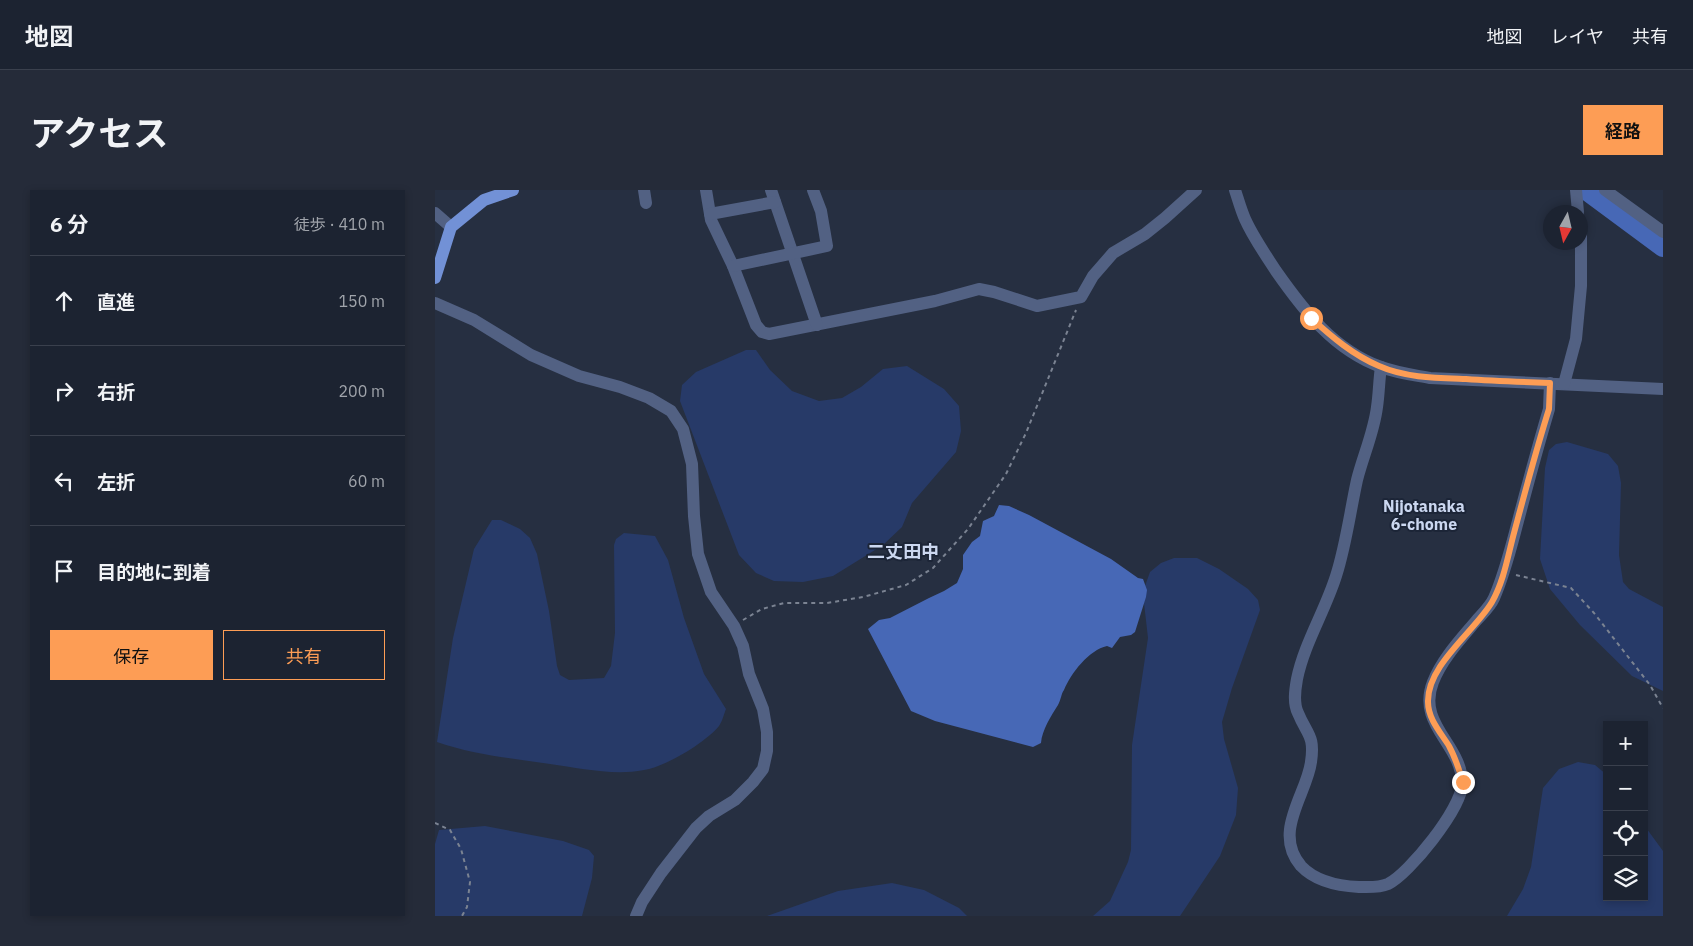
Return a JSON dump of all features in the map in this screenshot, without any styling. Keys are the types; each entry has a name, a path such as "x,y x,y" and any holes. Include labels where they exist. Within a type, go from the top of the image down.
{"main road":[{"path":"435,278 451,227 484,200 513,190"}],"street":[{"path":"706,190 711,220 733,266 757,325 761,332 769,334 935,301 979,289 1037,306 1081,296 1093,276 1113,252 1145,234 1197,190"},
{"path":"733,266 827,246 821,211 813,190"},
{"path":"1235,190 1245,218 1263,251 1311,318 1348,349 1381,367 1430,378 1663,389"},
{"path":"1605,190 1663,232"},
{"path":"1575,191 1577,205"},
{"path":"710,214 773,196 817,325"},
{"path":"435,213 451,227"},
{"path":"1564,384 1576,339 1581,286 1581,250"},
{"path":"435,303 474,320 531,355 579,376 621,387 649,398 671,411 683,429 692,464 698,554 711,592 734,626 743,646 749,674 763,709 767,732 767,751 763,769 735,800 709,816 696,828 661,873 642,902 636,916"},
{"path":"1381,367 1377,408 1357,479 1345,544 1327,601 1303,658 1297,678 1295,701 1296,711 1309,732 1313,751 1309,773 1293,812 1292,850 1297,860 1315,877 1333,884 1350,886 1385,886 1397,878 1419,858 1458,800 1463,782 1450,747 1436,725 1429,709 1429,695 1439,669 1492,602 1504,572 1549,409 1550,383"}],"path":[{"path":"734,626 762,609 785,603 827,602 863,597 906,585 933,568 969,529 1006,474 1026,433 1081,296"},
{"path":"1504,572 1571,588 1594,613 1650,685 1663,708"},
{"path":"435,823 450,830 461,849 470,882 467,907 462,916"}],"shaded area":[{"path":"746,350 756,350 770,370 792,391 819,401 842,398 861,387 883,369 907,366 944,389 959,406 961,431 956,452 912,503 902,527 883,545 833,576 803,582 774,581 756,573 739,555 680,401 682,385 696,372"},
{"path":"1567,442 1608,454 1618,466 1621,483 1619,555 1623,582 1629,589 1663,607 1663,691 1632,676 1580,625 1550,589 1540,559 1545,468 1549,450 1556,444"},
{"path":"999,505 1009,506 1029,515 1111,559 1138,578 1143,579 1147,590 1135,632 1131,635 1120,637 1112,648 1107,646 1100,648 1081,663 1062,693 1059,703 1045,728 1041,743 1033,747 935,721 911,711 868,629 879,620 890,618 957,583 963,569 963,555 972,542 980,536 983,521 994,516"},
{"path":"492,520 501,520 520,529 530,538 537,554 549,611 557,666 560,675 569,680 604,678 611,666 615,633 614,545 616,539 624,533 655,536 668,560 684,618 704,674 726,709 719,726 713,733 695,747 663,764 632,772 597,771 507,758 465,750 437,742 453,638 474,549"},
{"path":"1174,558 1197,558 1219,569 1248,589 1258,600 1260,610 1222,722 1224,739 1238,788 1236,815 1220,856 1180,916 1093,916 1110,901 1128,862 1131,850 1132,745 1148,638 1144,603 1145,586 1150,572 1161,563"},
{"path":"1578,762 1595,765 1603,772 1603,901 1648,901 1648,830 1663,851 1663,916 1507,916 1523,889 1531,867 1543,788 1559,769"},
{"path":"485,826 563,841 589,850 594,856 592,878 582,916 435,916 435,844 439,830"},
{"path":"892,883 924,890 959,908 967,916 767,916 838,891"}],"waterway":[{"path":"1586,190 1663,247"}],"district":[{"name":"Nijotanaka 6-chome","path":"1424,515"},
{"name":"二丈田中","path":"903,552"}],"route":[{"path":"1311,318 1354,353 1381,367 1399,372 1430,378 1550,383 1549,409 1504,572 1492,602 1439,669 1429,695 1429,709 1436,725 1450,747 1463,782"}]}
